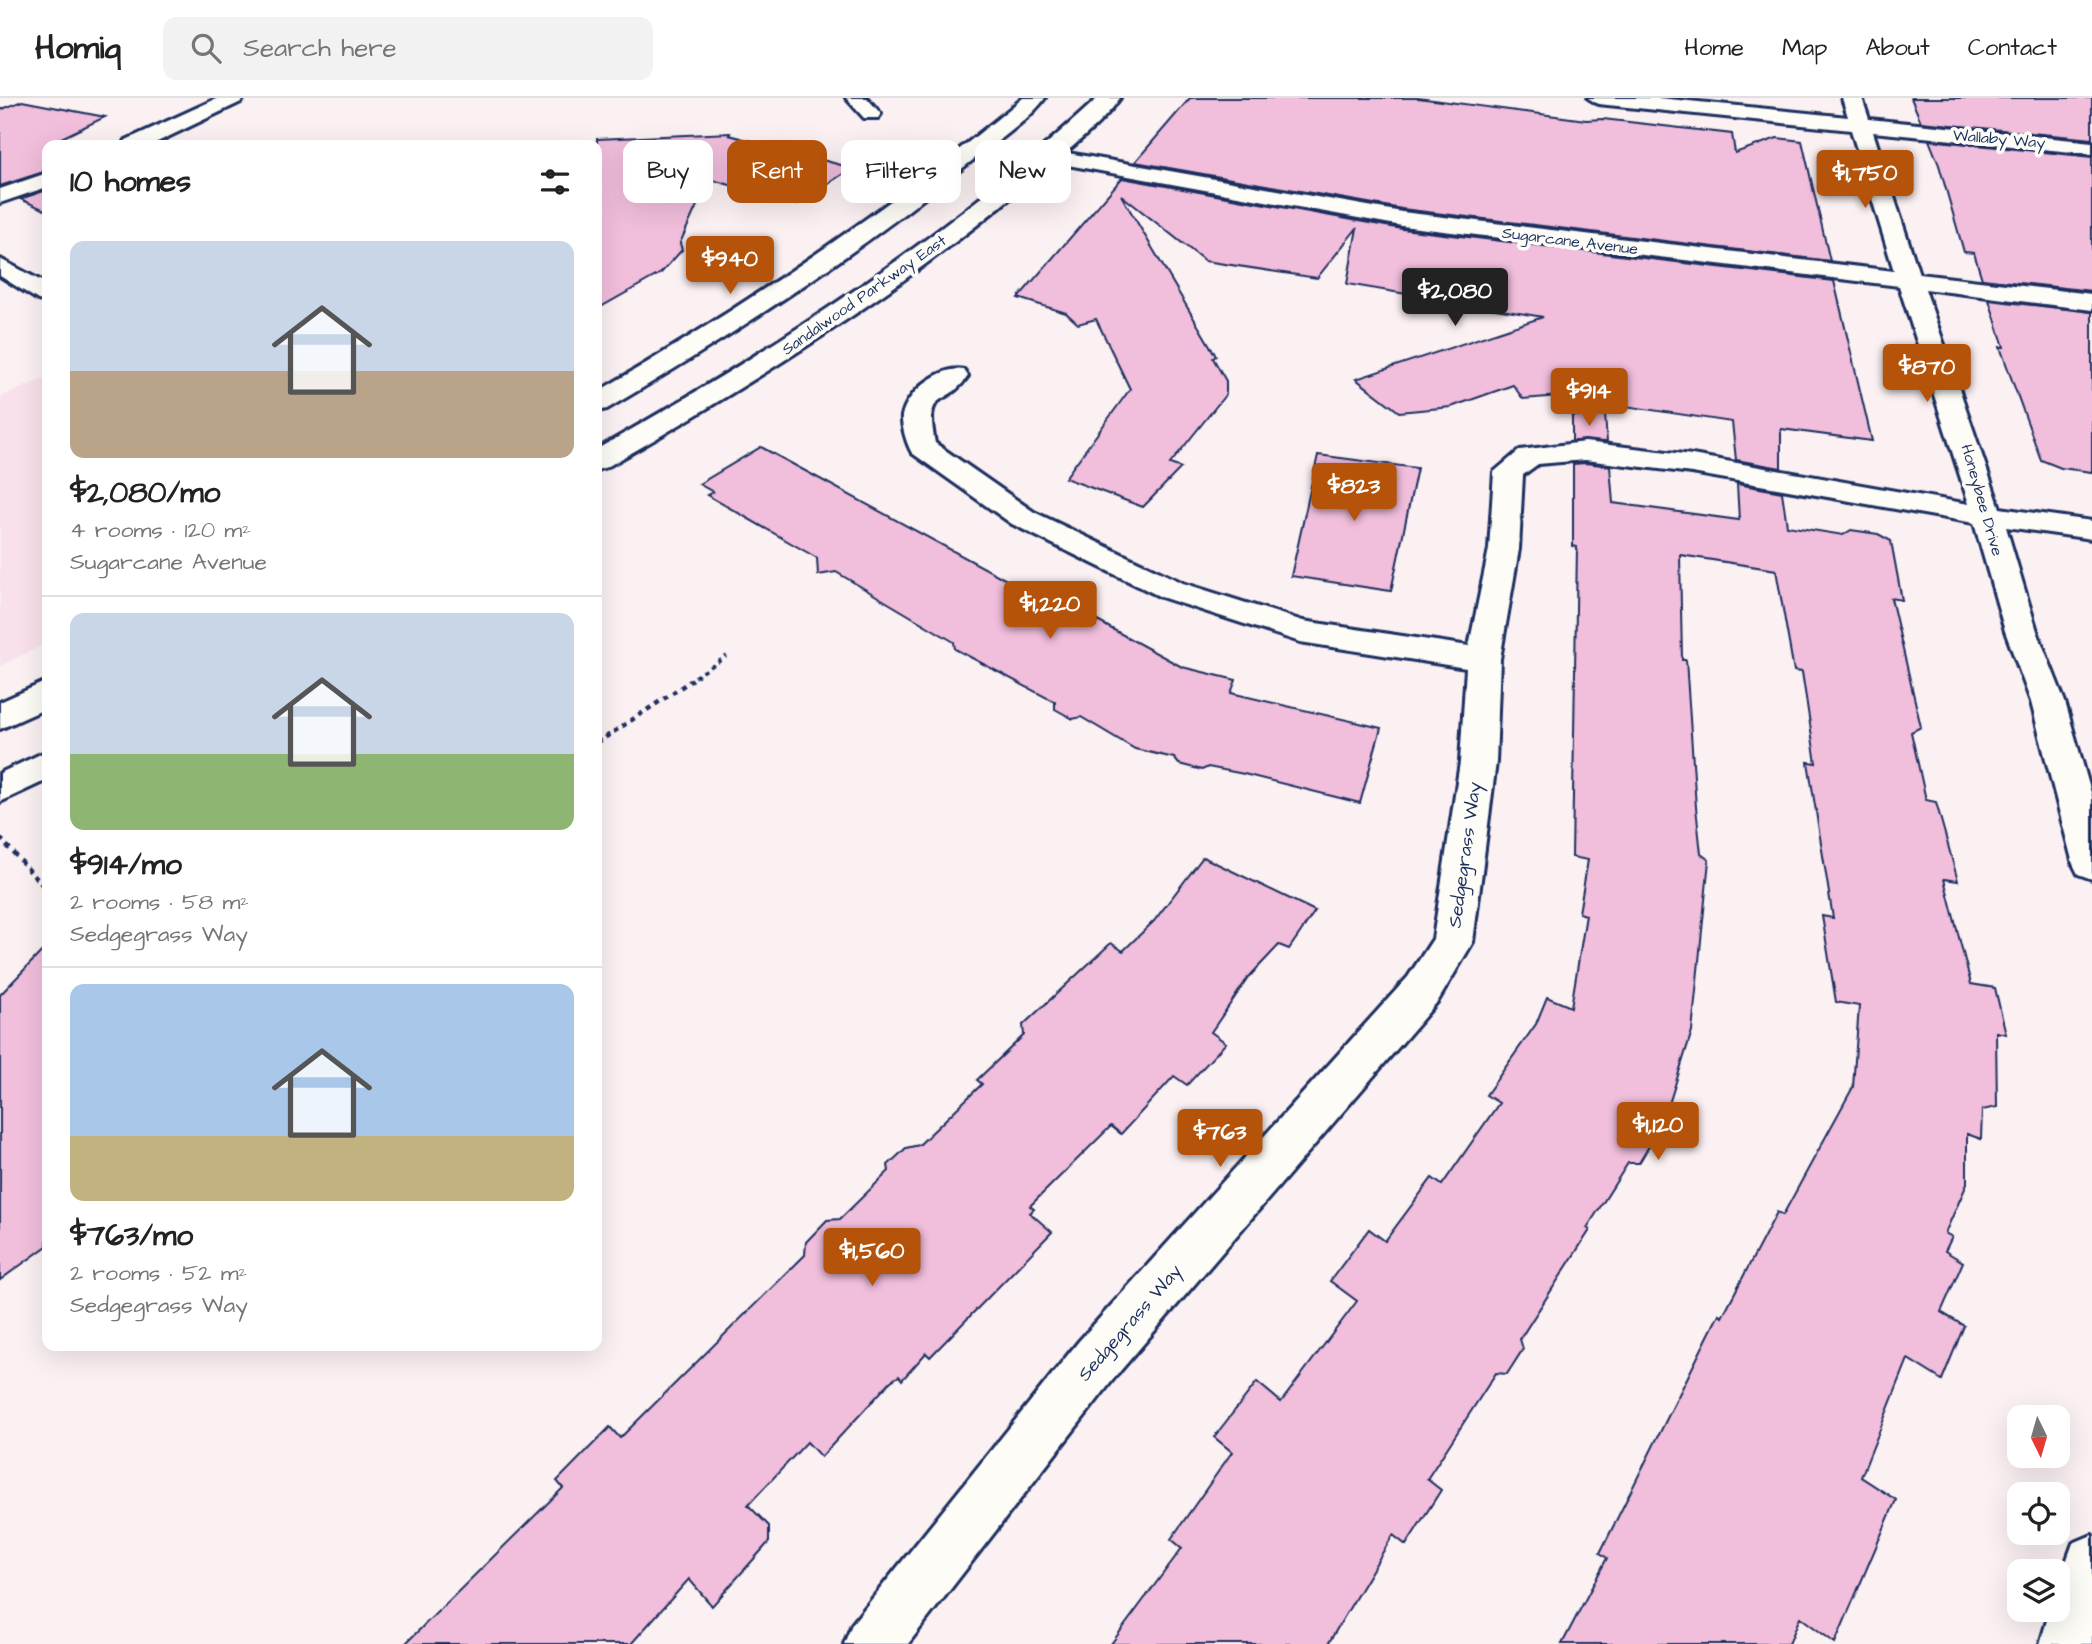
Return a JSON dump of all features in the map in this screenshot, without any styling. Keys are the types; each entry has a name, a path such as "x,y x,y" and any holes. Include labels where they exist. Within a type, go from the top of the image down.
{"street":[{"path":"856,98 871,114"},
{"path":"602,400 687,352 798,279 925,188 1035,98"},
{"name":"Sandalwood Parkway East","path":"1067,140 1110,98"},
{"name":"Wallaby Way","path":"1598,98 1863,127 2092,148"},
{"name":"Honeybee Drive","path":"1853,98 1909,280 1967,447 2021,631 2048,702 2090,853"},
{"path":"179,99 225,102"},
{"path":"145,140 225,102"},
{"name":"Sugarcane Avenue","path":"1071,160 1402,219 2092,302"},
{"path":"0,196 42,182"},
{"name":"Sandalwood Parkway East","path":"602,458 736,383 817,330 892,279 990,203"},
{"path":"0,266 42,292"},
{"path":"955,376 927,395 916,416 922,447 1023,518 1172,590 1300,631 1482,659"},
{"name":"Sedgegrass Way","path":"872,1644 1097,1359 1423,989 1453,943 1478,762 1482,659 1504,548 1509,472 1530,456 1585,452 1692,464 1912,505 2092,530"},
{"path":"0,717 42,696"},
{"path":"0,789 42,767"},
{"path":"2068,1644 2092,1562"}],"path":[{"path":"602,740 727,656"},
{"path":"0,838 42,884"}],"shaded area":[{"path":"42,379 42,645 0,666 0,397"}],"building":[{"path":"1190,98 1418,98 1586,120 1603,119 1732,134 1735,153 1777,138 1802,141 1830,261 1402,209 1135,162"},
{"path":"1911,98 2092,98 2092,139 1921,122"},
{"path":"22,101 105,117 57,140 42,140 42,173 0,186 0,110"},
{"path":"730,133 729,135 748,140 727,140 727,184 713,180 713,140 623,140 623,203 698,203 680,243 682,250 661,273 602,306 602,140 597,140"},
{"path":"1929,140 2092,157 2092,291 1982,279 1974,253 1964,252"},
{"path":"827,161 841,165 841,175 827,184"},
{"path":"1122,178 1402,229 1834,281 1872,441 1781,429 1781,468 1736,460 1732,422 1572,398 1572,395 1523,399 1513,385 1451,407 1399,412 1356,379 1543,317 1347,284 1357,228 1317,278 1205,261 1121,195 1216,356 1213,358 1226,381 1226,394 1170,464 1181,468 1143,507 1065,478 1130,389 1096,319 1078,324 1066,313 1018,298"},
{"path":"42,192 42,209 20,199"},
{"path":"1989,300 2092,312 2092,472 2061,468 2041,460 2000,347 2004,347"},
{"path":"1605,414 1607,442 1572,441 1572,416"},
{"path":"761,447 1025,590 1031,585 1182,667 1236,680 1231,693 1381,728 1360,803 1244,774 1208,767 1202,770 1179,764 1174,758 1135,749 1081,717 1073,719 1055,709 1055,702 955,649 954,642 836,572 818,575 817,558 707,495 713,492 699,484"},
{"path":"1318,455 1417,468 1391,591 1291,576"},
{"path":"1573,464 1610,466 1613,503 1739,520 1737,484 1782,492 1787,526 1843,535 1851,530 1878,534 1891,541 1902,600 1891,598 1921,727 1911,732 1926,800 1936,802 1958,881 1944,879 1971,984 1995,988 2006,1034 1996,1032 1997,1107 1982,1110 1981,1139 1967,1134 1967,1184 1945,1233 1952,1237 1945,1251 1963,1262 1941,1312 1964,1326 1942,1380 1908,1359 1861,1477 1896,1500 1835,1643 1800,1617 1789,1644 1562,1644 1607,1558 1600,1553 1719,1314 1722,1317 1777,1212 1783,1215 1853,1087 1859,1006 1836,1002 1822,916 1833,918 1808,762 1816,763 1802,672 1794,671 1776,570 1680,555 1682,660 1686,660 1701,854 1709,860 1692,1031 1663,1123 1639,1163 1628,1163 1587,1228 1590,1230 1520,1339 1523,1349 1507,1374 1496,1373 1427,1479 1441,1490 1406,1545 1393,1535 1328,1644 1111,1644 1182,1548 1171,1539 1232,1452 1214,1437 1257,1382 1281,1402 1357,1301 1330,1281 1369,1229 1385,1241 1432,1178 1442,1185 1499,1103 1486,1095 1536,1024 1547,997 1571,1007 1586,915 1579,913 1588,860 1572,857 1577,547 1573,546"},
{"path":"1203,857 1315,911 1289,949 1279,945 1248,978 1211,1032 1226,1043 1187,1085 1174,1076 1121,1134 1111,1126 1030,1206 1034,1209 1030,1213 1052,1232 930,1357 926,1353 902,1380 899,1376 891,1381 821,1457 807,1442 748,1505 769,1526 769,1542 712,1606 689,1579 631,1644 405,1644 563,1488 557,1481 610,1427 620,1438 805,1255 806,1242 827,1220 840,1219 889,1171 888,1165 906,1148 919,1145 982,1084 977,1080 1024,1035 1023,1025 1111,943 1123,951 1154,921"},
{"path":"42,951 42,1250 0,1280 0,995"}]}
